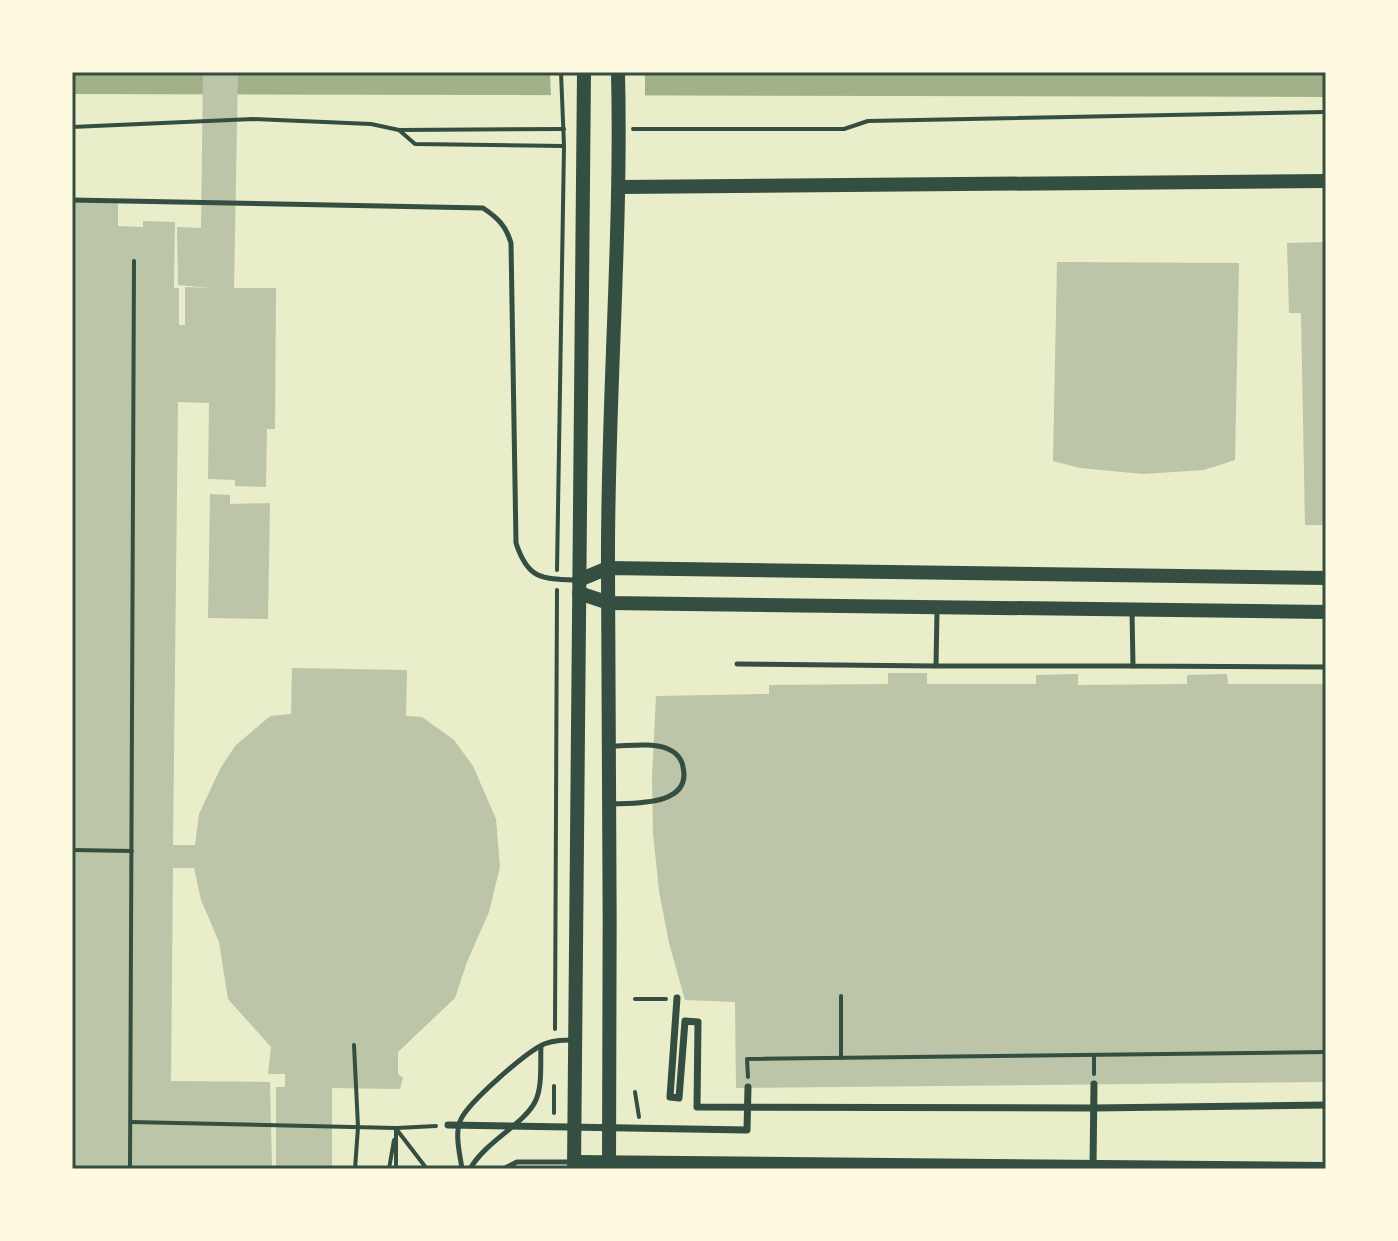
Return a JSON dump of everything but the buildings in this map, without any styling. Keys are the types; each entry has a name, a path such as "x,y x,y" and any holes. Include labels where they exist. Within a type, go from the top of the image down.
{"street":[{"path":"584,72 580,134 574,1166 1323,1169"},
{"path":"609,1166 611,804 608,568 619,187 618,72"},
{"path":"619,187 1326,181"},
{"path":"579,586 608,568 1326,578"},
{"path":"579,586 609,603 1326,612"},
{"path":"677,998 670,1097 679,1098 685,1021 698,1022 697,1107 1326,1105"},
{"path":"1093,1169 1094,1084"},
{"path":"448,1125 747,1130 748,1087"}],"lane":[{"path":"72,200 483,208 497,217 508,230 511,243 516,543 520,558 539,578 579,586"},
{"path":"936,666 937,607"},
{"path":"1132,610 1133,666"},
{"path":"737,664 1326,667"},
{"path":"610,746 665,747 683,763 685,776 681,788 665,798 646,803 611,804"},
{"path":"462,1169 458,1138 460,1120 466,1111 518,1061 541,1046 555,1041 576,1040"},
{"path":"470,1169 484,1150 534,1104 538,1093 541,1046"},
{"path":"503,1169 517,1162 531,1167 574,1166"}],"path":[{"path":"555,1041 557,580 564,146 561,72"},
{"path":"620,136 844,129 868,121 1326,112"},
{"path":"72,127 253,119 371,124 399,130 580,134"},
{"path":"399,130 415,144 564,146"},
{"path":"130,1169 134,261"},
{"path":"72,850 132,851"},
{"path":"841,996 841,1058"},
{"path":"635,999 677,998"},
{"path":"354,1045 358,1127 355,1169"},
{"path":"748,1087 747,1059 1326,1052"},
{"path":"554,1072 554,1120"},
{"path":"130,1122 396,1128 448,1125"},
{"path":"389,1169 396,1128"},
{"path":"396,1128 396,1169"},
{"path":"396,1128 427,1169"}],"shaded area":[{"path":"72,72 1326,72 1326,97 72,94"}],"pier":[{"path":"550,72 645,72 645,99 551,98"}]}
